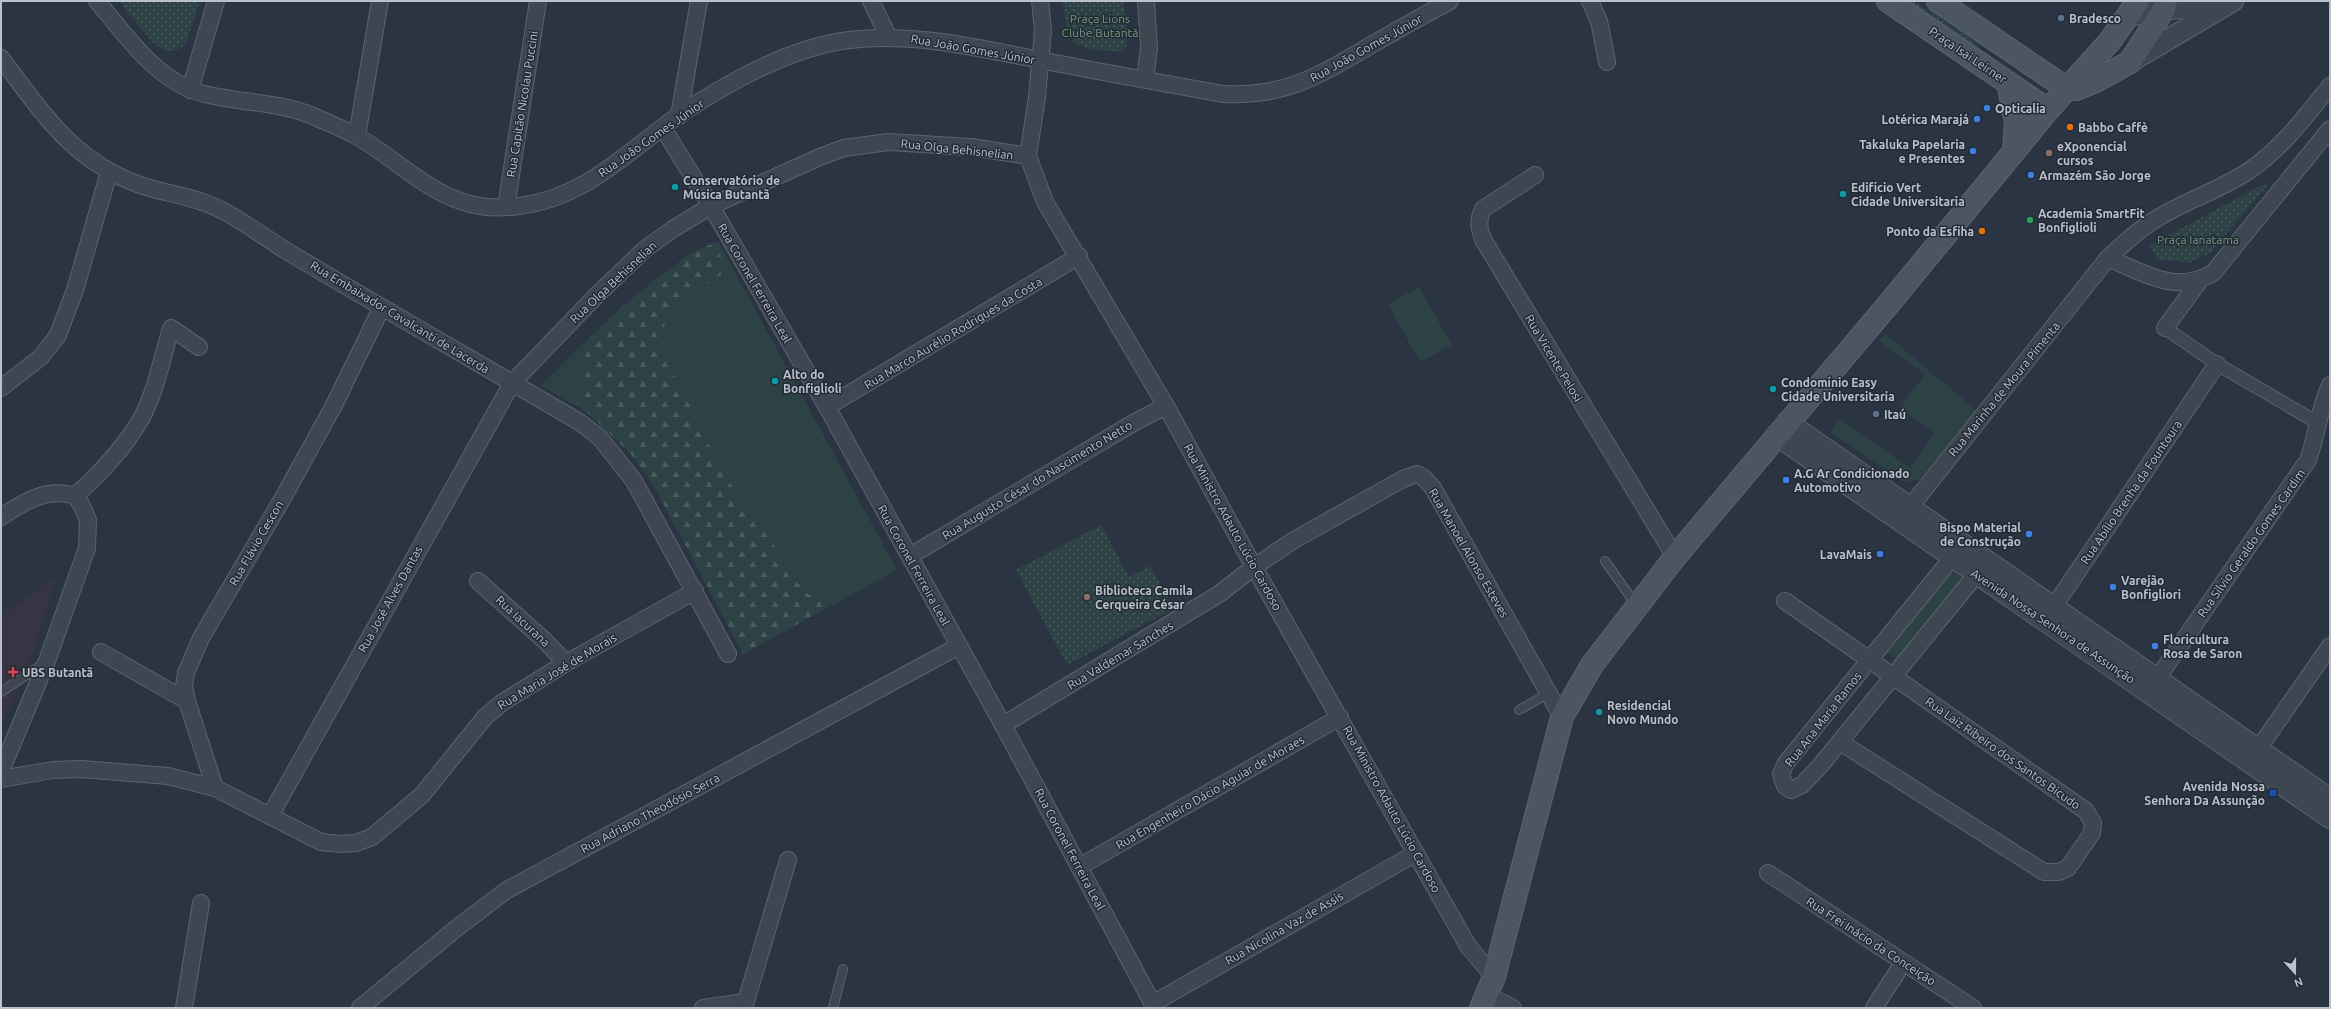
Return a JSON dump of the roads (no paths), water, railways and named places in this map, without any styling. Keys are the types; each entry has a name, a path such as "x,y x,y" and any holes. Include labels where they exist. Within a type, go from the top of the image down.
{"main road":[{"name":"Praça Isai Leirner","path":"1888,1 2048,110"},
{"path":"1938,1 2066,88 2076,89 2089,84 2130,62 2165,5"},
{"path":"1487,993 1562,717 1592,665 1675,557 1781,428 1892,300 2066,88 2110,41 2134,8"},
{"path":"2008,83 2016,122 2014,151"}],"street":[{"name":"Rua João Gomes Júnior","path":"98,1 148,59 166,76 190,90 210,96 270,104 307,114 357,136 448,196 471,205 506,207 533,204 571,192 599,175 679,116 724,88 775,62 799,52 847,40 904,37 980,48 1223,94 1243,95 1281,90 1314,78 1450,1"},
{"path":"190,90 216,1"},
{"path":"357,136 380,1"},
{"name":"Rua Capitão Nicolau Puccini","path":"506,207 538,1"},
{"path":"679,116 699,1"},
{"path":"871,1 889,38"},
{"name":"Rua Ministro Adauto Lúcio Cardoso","path":"1040,1 1043,30 1028,156 1046,202 1166,406 1254,566 1468,946 1487,993"},
{"path":"1145,79 1149,48 1146,1"},
{"path":"1590,1 1599,21 1607,62"},
{"path":"2134,8 2165,5 2228,4"},
{"path":"2130,62 2228,4"},
{"name":"Rua Embaixador Cavalcanti de Lacerda","path":"1,58 54,127 91,161 109,172 141,185 200,199 220,209 382,307 581,423 605,444 634,482 695,591 728,654"},
{"name":"Rua Marinha de Moura Pimenta","path":"1905,514 2108,258 2130,238 2156,219 2249,171 2270,156 2295,130 2330,86"},
{"name":"Rua Coronel Ferreira Leal","path":"663,128 712,206 910,556 1003,725 1153,1006"},
{"path":"2108,258 2165,281 2184,284 2200,280 2213,273 2330,129"},
{"name":"Rua Olga Behisnelian","path":"512,383 597,295 645,249 673,229 712,206 822,156 860,144 888,142 943,145 1028,156"},
{"path":"1,388 41,357 58,335 75,290 109,172"},
{"name":"Rua Vicente Pelosi","path":"1535,175 1483,209 1478,227 1484,241 1675,557"},
{"name":"Rua Marco Aurélio Rodrigues da Costa","path":"827,408 1079,256"},
{"path":"2200,280 2165,328 2217,364 2318,423"},
{"name":"Rua Flávio Cescon","path":"215,788 187,700 184,686 186,673 201,638 292,482 333,406 382,307"},
{"path":"75,496 105,468 136,426 154,388 171,328 199,347"},
{"name":"Rua Abílio Brenha da Fountoura","path":"2050,613 2217,364"},
{"name":"Rua José Alves Dantas","path":"270,816 512,383"},
{"name":"Rua Silvio Geraldo Gomes Cardim","path":"2153,684 2308,460 2316,438 2318,423 2330,386"},
{"name":"Rua Augusto César do Nascimento Netto","path":"910,556 1134,422 1166,406"},
{"name":"Avenida Nossa Senhora de Assunção","path":"1781,428 2254,755 2330,818"},
{"name":"Rua Manoel Alonso Esteves","path":"1254,566 1294,540 1403,479 1417,474 1424,478 1433,488 1562,717"},
{"path":"1,518 35,497 64,493 75,496 82,504 88,520 87,548 47,661 1,771"},
{"name":"Rua Ana Maria Ramos","path":"1958,550 1786,763 1781,774 1785,786 1791,790 1802,785 1894,677 1983,567"},
{"name":"Rua Valdemar Sanches","path":"1003,725 1219,594 1254,566"},
{"name":"Rua Iacurana","path":"478,581 545,641 566,664"},
{"name":"Rua Maria José de Morais","path":"1,779 53,770 81,769 168,776 215,788 321,842 340,844 356,843 372,837 422,795 484,717 503,702 566,664 695,591"},
{"name":"Rua Laiz Ribeiro dos Santos Bicudo","path":"1785,601 2086,811 2093,823 2092,833 2068,868 2059,872 2044,872 1840,742"},
{"name":"Rua Adriano Theodósio Serra","path":"360,1008 458,927 506,890 959,646"},
{"path":"2254,755 2330,646"},
{"path":"101,652 187,700"},
{"name":"Rua Engenheiro Dácio Aguiar de Moraes","path":"1079,867 1340,717"},
{"name":"Avenida Nossa Senhora de Assunção","path":"2254,755 2330,799"},
{"name":"Rua Nicolina Vaz de Assis","path":"1153,1006 1416,853"},
{"path":"703,1008 744,1005 788,860"},
{"name":"Rua Frei Inácio da Conceição","path":"1768,873 1973,1008"},
{"path":"184,1008 201,904"},
{"path":"1874,1008 1903,963"},
{"path":"1487,993 1512,1008"}],"lane":[{"path":"1605,561 1636,606"},
{"path":"1,692 47,661"},
{"path":"1519,710 1549,693"},
{"path":"833,1008 843,969"}],"place":[{"name":"Bradesco","path":"2061,18"},
{"name":"Opticalia","path":"1987,108"},
{"name":"Lotérica Marajá","path":"1977,119"},
{"name":"Babbo Caffè","path":"2070,127"},
{"name":"Takaluka Papelaria e Presentes","path":"1973,151"},
{"name":"eXponencial cursos","path":"2049,153"},
{"name":"Armazém São Jorge","path":"2031,175"},
{"name":"Conservatório de Música Butantã","path":"675,187"},
{"name":"Edifício Vert Cidade Universitaria","path":"1843,194"},
{"name":"Academia SmartFit Bonfiglioli","path":"2030,220"},
{"name":"Ponto da Esfiha","path":"1982,231"},
{"name":"Alto do Bonfiglioli","path":"775,381"},
{"name":"Condomínio Easy Cidade Universitaria","path":"1773,389"},
{"name":"Itaú","path":"1876,414"},
{"name":"A.G Ar Condicionado Automotivo","path":"1786,480"},
{"name":"Bispo Material de Construção","path":"2029,534"},
{"name":"LavaMais","path":"1880,554"},
{"name":"Varejão Bonfigliori","path":"2113,587"},
{"name":"Biblioteca Camila Cerqueira César","path":"1087,597"},
{"name":"Floricultura Rosa de Saron","path":"2155,646"},
{"name":"UBS Butantã","path":"13,672"},
{"name":"Residencial Novo Mundo","path":"1599,712"},
{"name":"Avenida Nossa Senhora Da Assunção","path":"2273,793"}],"park label":[{"name":"Praça Lions Clube Butantã","path":"1100,25"},
{"name":"Praça Ianatama","path":"2198,239"}]}
